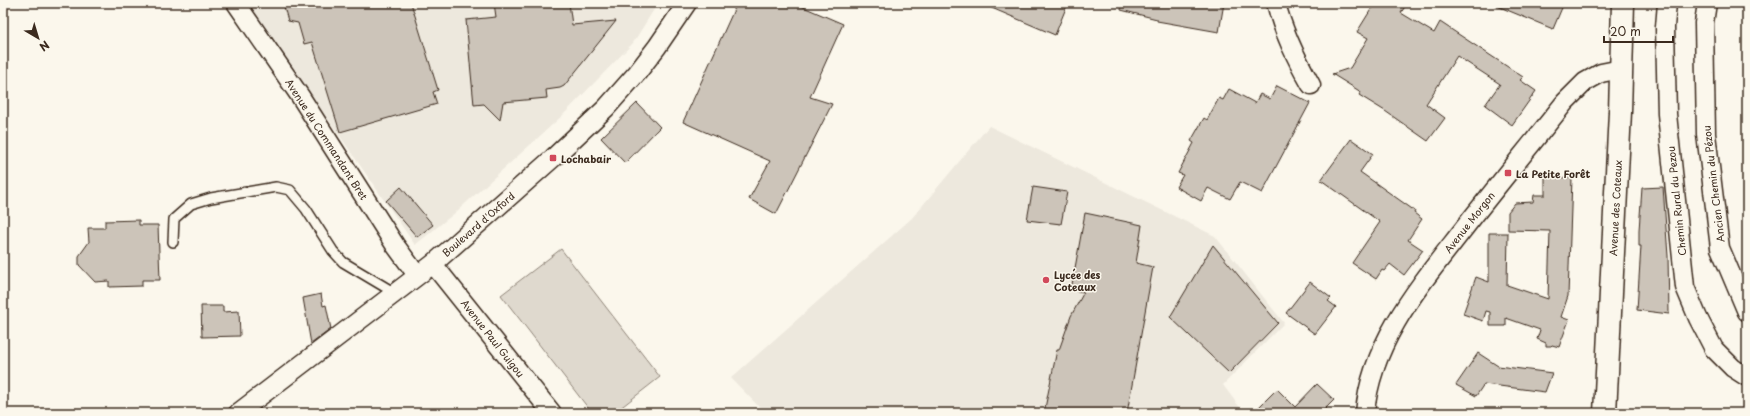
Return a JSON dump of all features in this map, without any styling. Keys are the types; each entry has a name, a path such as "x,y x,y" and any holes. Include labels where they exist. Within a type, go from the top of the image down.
{"main road":[{"name":"Avenue des Coteaux","path":"1605,413 1623,3"}],"street":[{"name":"Avenue du Commandant Bret","path":"236,3 300,96 395,245 417,275"},
{"name":"Boulevard d'Oxford","path":"238,413 433,264 506,200 606,108 637,73 687,3"},
{"path":"1276,3 1281,22 1292,49 1311,85"},
{"name":"Chemin Rural du Pezou","path":"1666,3 1665,27 1667,114 1685,287 1698,318 1714,349 1733,368 1747,377"},
{"name":"Ancien Chemin du Pézou","path":"1707,3 1704,23 1706,134 1718,233 1720,248 1747,312"},
{"name":"Avenue Morgon","path":"1365,413 1366,395 1382,347 1413,294 1565,102 1585,82 1601,73 1621,68"},
{"name":"Avenue Paul Guigou","path":"433,264 552,413"}],"lane":[{"path":"173,242 174,219 191,204 211,198 276,187 290,190 306,210 333,251 344,262 395,293"}],"shaded area":[{"path":"248,3 658,3 633,43 563,115 456,212 415,245"},
{"name":"Lycée des Coteaux","path":"989,126 1215,236 1284,323 1223,385 1244,413 765,413 731,378 912,218"},
{"path":"561,249 660,377 614,413 592,413 501,295"}],"building":[{"path":"283,3 411,3 438,90 433,92 437,104 340,132 312,42 304,44 298,23 288,21"},
{"path":"494,3 569,3 572,25 616,21 564,86 546,90 547,98 503,102 500,120 484,104 474,105 466,20 496,17"},
{"path":"737,3 794,3 843,24 810,97 832,104 776,214 749,199 770,161 683,122"},
{"path":"980,3 1068,3 1055,35"},
{"path":"1122,3 1224,3 1219,32 1157,21 1157,19 1121,10"},
{"path":"1375,3 1407,3 1401,13 1434,33 1440,22 1523,77 1520,80 1536,91 1512,125 1485,105 1500,84 1457,56 1426,104 1445,118 1428,141 1359,95 1361,92 1332,74 1350,68 1368,38 1357,32"},
{"path":"1490,3 1564,3 1553,29"},
{"path":"1277,86 1310,103 1262,193 1240,182 1230,199 1208,188 1201,201 1176,187 1183,175 1178,173 1194,143 1191,141 1204,118 1207,120 1219,98 1223,100 1229,89 1255,103 1260,94 1270,99"},
{"path":"637,103 660,127 625,163 601,138"},
{"path":"1351,139 1373,154 1360,172 1415,211 1414,213 1422,219 1408,240 1423,250 1404,275 1390,264 1384,271 1382,270 1376,279 1352,263 1380,222 1321,180"},
{"path":"1545,177 1572,178 1568,296 1561,317 1569,320 1559,347 1552,345 1546,346 1546,343 1537,339 1540,330 1506,318 1506,326 1490,326 1490,312 1486,311 1483,321 1463,314 1476,277 1489,282 1489,233 1508,233 1507,285 1548,299 1550,231 1508,230 1508,212 1515,203 1533,202 1534,195 1545,195"},
{"path":"401,187 433,225 417,237 386,201"},
{"path":"1033,187 1067,192 1061,224 1027,220"},
{"path":"1663,187 1668,256 1669,314 1637,310 1641,246 1639,246 1639,230 1642,188"},
{"path":"1085,213 1142,225 1136,263 1153,267 1127,413 1044,413 1057,350 1059,350 1071,316 1084,292 1071,290"},
{"path":"139,220 139,225 158,225 160,280 142,280 142,286 109,287 109,281 95,282 79,265 79,256 89,242 88,228 105,228 105,221"},
{"path":"1213,245 1278,323 1229,373 1170,317"},
{"path":"1310,282 1331,298 1328,301 1336,307 1315,334 1286,313"},
{"path":"321,294 323,306 326,305 331,329 311,344 303,298"},
{"path":"201,306 223,306 223,312 239,311 240,336 202,337"},
{"path":"1478,353 1498,366 1552,373 1545,392 1484,384 1476,396 1456,385"},
{"path":"1317,384 1334,400 1321,413 1253,413 1277,389 1295,407"}],"place":[{"name":"Lochabair","path":"553,158"},
{"name":"La Petite Forêt","path":"1508,173"},
{"name":"Lycée des Coteaux","path":"1046,280"}]}
